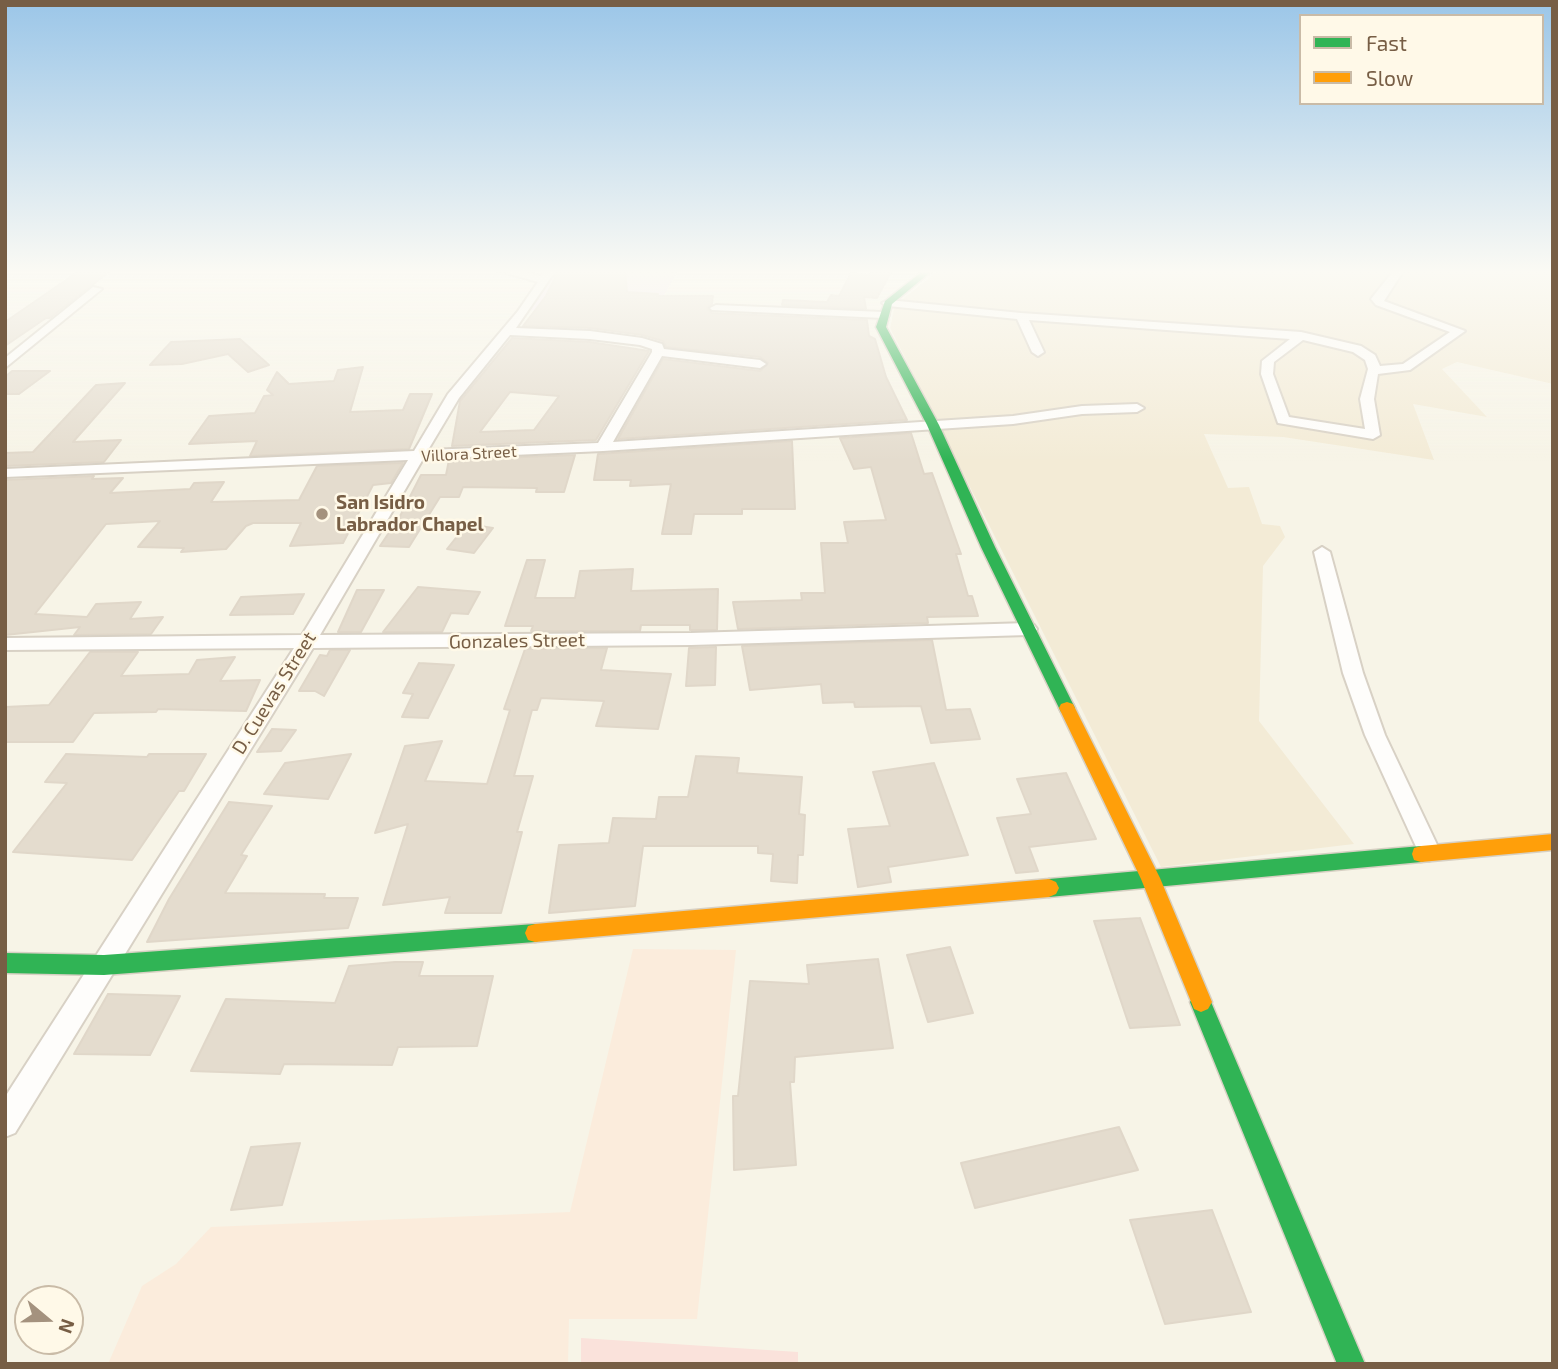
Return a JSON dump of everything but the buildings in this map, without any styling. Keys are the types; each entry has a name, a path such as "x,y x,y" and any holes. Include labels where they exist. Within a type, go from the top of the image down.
{"street":[{"path":"5,364 42,334"},
{"name":"D. Cuevas Street","path":"5,1123 306,644 453,397 504,334"},
{"path":"567,334 642,342 658,347 658,352 603,447"},
{"path":"885,334 933,425 1028,629 1150,878 1351,1364"},
{"path":"1029,334 1038,352"},
{"path":"1271,334 1331,341 1357,349 1370,358 1375,370"},
{"path":"1301,336 1268,361 1267,374 1283,420 1373,435 1367,399 1372,373 1375,370 1406,367 1455,334"},
{"path":"658,352 760,364"},
{"name":"Villora Street","path":"5,473 603,447 1013,420 1082,410 1137,408"},
{"path":"1322,552 1357,685 1375,735 1429,851"},
{"name":"Gonzales Street","path":"5,644 306,644 691,639 1028,629"},
{"path":"5,964 104,965 664,923 1429,851 1553,842"}],"shaded area":[{"path":"893,334 1553,334 1553,384 1457,362 1442,369 1487,417 1413,404 1434,460 1283,437 1204,434 1228,488 1249,487 1262,524 1280,526 1285,537 1263,566 1259,721 1354,844 1161,867"},
{"path":"633,949 736,950 697,1319 569,1319 568,1364 108,1364 142,1286 176,1264 211,1227 570,1212"},
{"path":"581,1338 798,1352 798,1364 581,1364"}],"traffic: fast":[{"path":"885,334 933,425 988,547 1067,708"},
{"path":"1049,888 1421,854"},
{"path":"5,963 104,965 535,933"},
{"path":"1201,1002 1351,1364"}],"traffic: slow":[{"path":"1067,708 1150,878 1201,1002"},
{"path":"1421,854 1553,842"},
{"path":"535,933 1049,888"}],"place":[{"name":"San Isidro Labrador Chapel","path":"322,514"}]}
